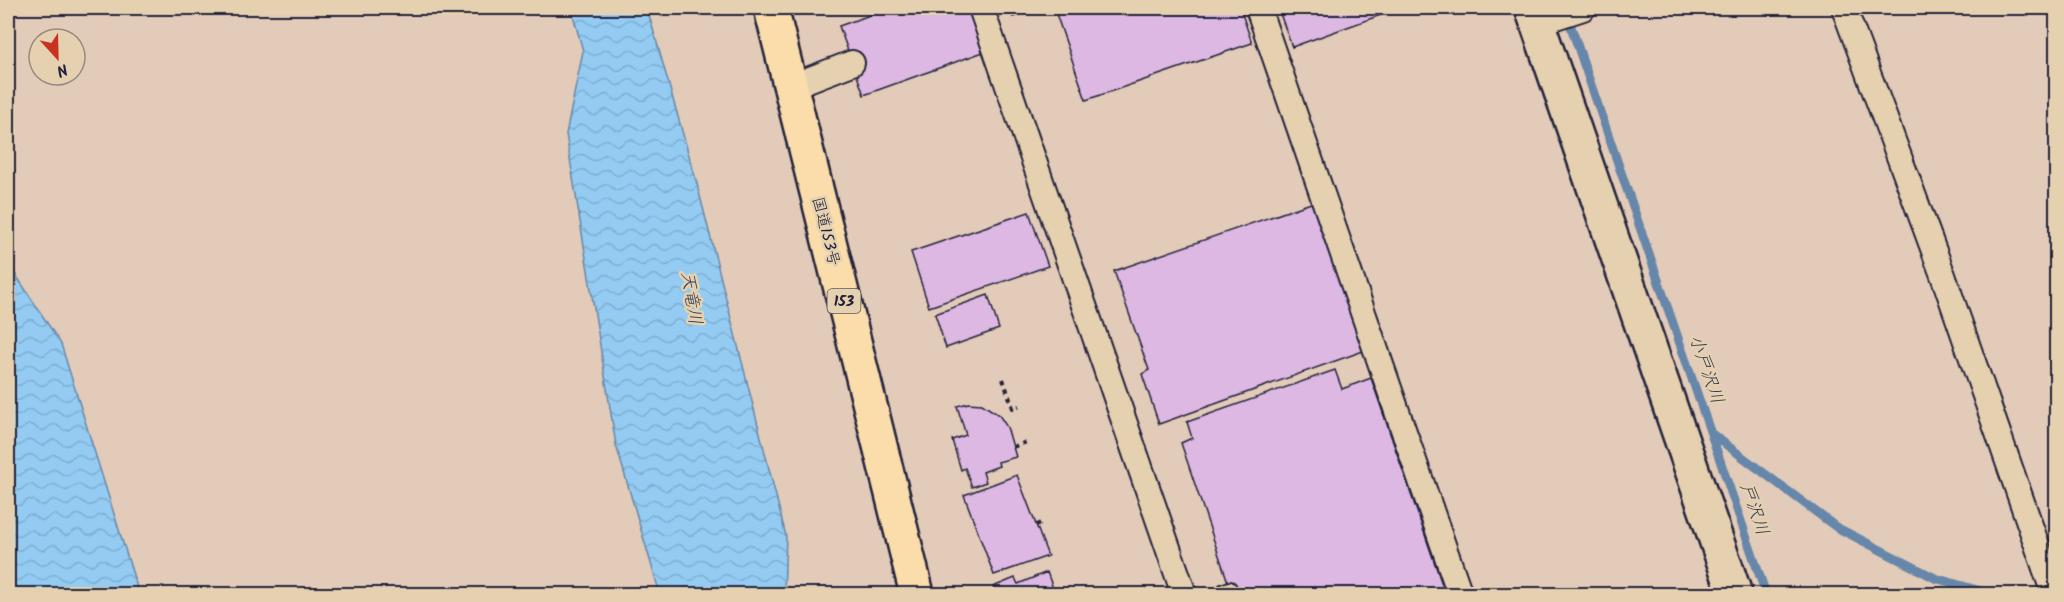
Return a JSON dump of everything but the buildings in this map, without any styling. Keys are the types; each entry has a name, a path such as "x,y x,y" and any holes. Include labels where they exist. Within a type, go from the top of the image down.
{"highway":[{"name":"国道153号","path":"771,8 917,594"}],"street":[{"path":"981,8 1084,315 1184,594"},
{"path":"1258,8 1460,594"},
{"path":"1583,8 1539,17 1735,594"},
{"path":"1844,8 1944,278 2052,589"},
{"path":"792,86 852,63"}],"path":[{"path":"1003,379 1013,408 1019,406"},
{"path":"1013,447 1029,441"},
{"path":"1036,525 1041,523"}],"water":[{"name":"天竜川","path":"571,8 647,8 696,180 786,536 784,594 660,594 616,445 566,134 583,51"},
{"path":"8,263 61,344 139,594 8,594"}],"waterway":[{"name":"小戸沢川","path":"1567,15 1766,594"},
{"name":"小戸沢川","path":"1712,434 1836,527 1935,578 1991,594"}],"water label":[{"name":"戸沢川","path":"1755,509"}]}
